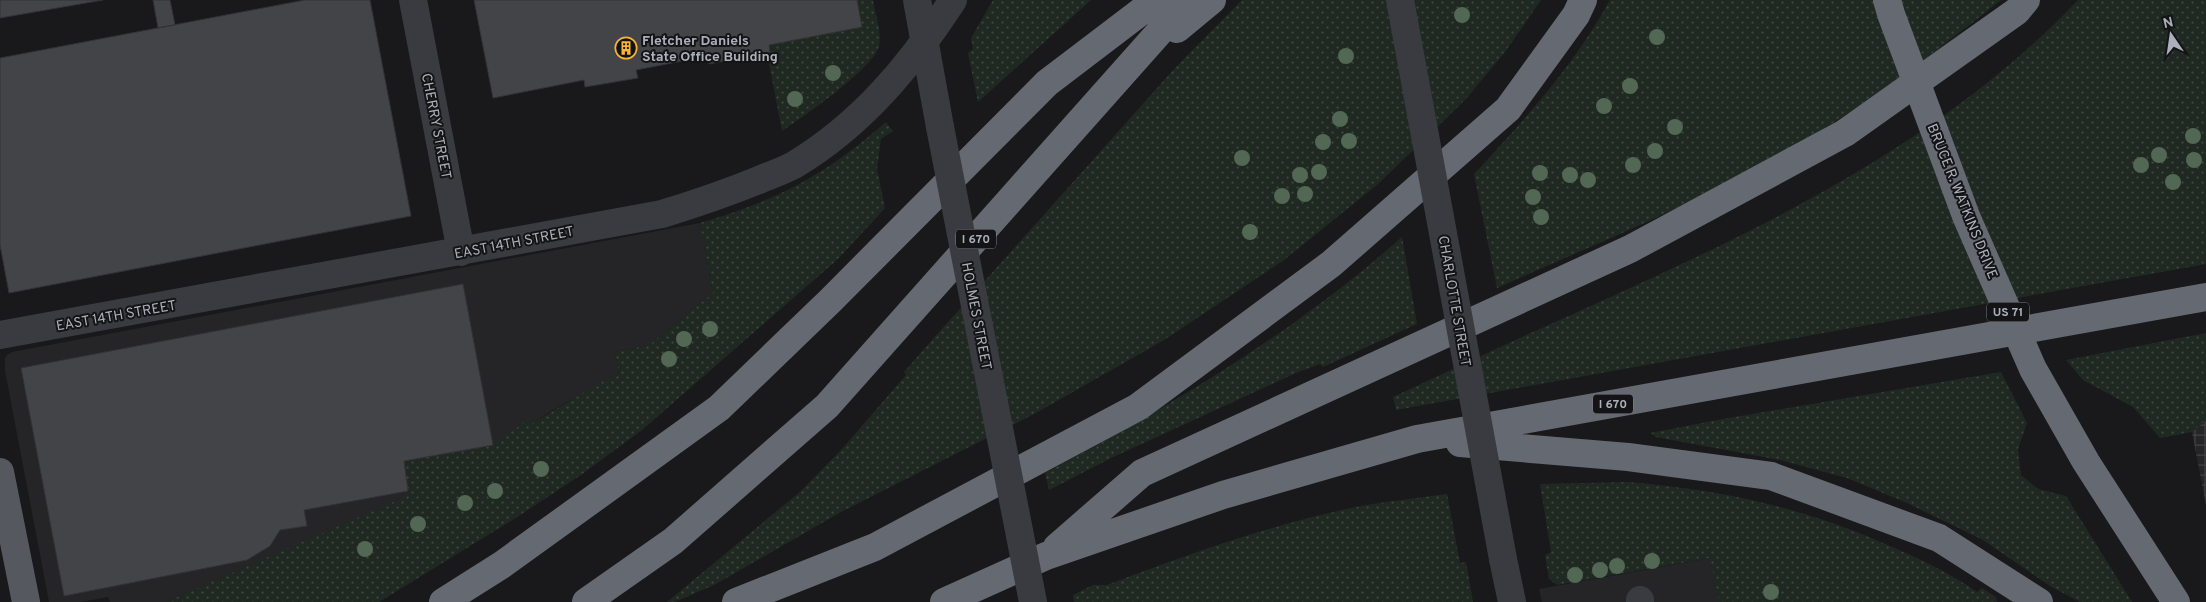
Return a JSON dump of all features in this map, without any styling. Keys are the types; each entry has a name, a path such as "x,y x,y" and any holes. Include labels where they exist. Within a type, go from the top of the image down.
{"highway":[{"path":"443,602 503,564 719,408 830,301 1047,83 1156,0"},
{"name":"I 670","path":"586,602 673,541 828,406 1188,0"},
{"path":"1125,73 1212,0"},
{"path":"736,602 875,547 1138,407 1331,264 1508,109 1576,15 1583,0"},
{"name":"BRUCE R. WATKINS DRIVE","path":"1887,0 1890,14 1966,216 2033,369 2086,462 2176,602"},
{"path":"1046,556 1142,473 1630,249 1845,133 2017,11 2026,0"},
{"name":"I 670","path":"944,602 1046,556 1223,495 1417,440 2206,297"},
{"path":"1417,440 1628,457 1771,476 1939,538 2036,600"}],"main road":[{"path":"0,472 8,560 26,602"}],"street":[{"name":"CHERRY STREET","path":"413,0 461,252"},
{"name":"HOLMES STREET","path":"917,0 1033,602"},
{"name":"EAST 14TH STREET","path":"0,336 662,214 720,196 793,166 850,126 890,86 925,42 953,0"},
{"name":"CHARLOTTE STREET","path":"1400,0 1502,559 1512,602"}],"shaded area":[{"path":"857,0 873,0 880,35 879,46 874,55 852,79 782,131 767,53 770,52 769,45 862,27"},
{"path":"993,0 1091,0 978,102 968,53 973,49 971,38"},
{"path":"1242,0 1541,0 1505,52 1465,100 1378,184 1284,260 1164,340 1036,413 841,512 716,584 675,602 667,602 801,491 842,449 906,375 904,372 932,340 1175,68"},
{"path":"1610,0 2001,0 1888,86 1829,126 1768,162 1668,212 1497,288 1474,174 1548,91 1580,48"},
{"path":"2078,0 2206,0 2206,264 1396,410 1393,397 1746,233 1818,195 1888,153 1955,107 2019,57"},
{"path":"886,122 893,131 881,139 877,169 885,208 838,259 642,430 581,475 514,519 379,602 166,602 409,495 404,461 493,445 530,418 531,424 619,373 615,352 649,345 713,293 700,223 753,205 799,184 842,157"},
{"path":"700,223 713,293 649,345 615,352 619,373 551,411 473,463 410,495 166,602 110,602 108,597 81,602 49,602 5,371 5,358 12,352"},
{"path":"1402,237 1417,324 1323,367 1320,364 1296,373 1111,458 1049,490 1045,473 1139,421 1231,366 1319,305"},
{"path":"2206,333 2206,420 2192,432 2160,438 2133,407 2083,380 2066,360"},
{"path":"2001,372 2027,423 2018,449 2021,475 2038,489 2066,496 2132,602 2080,602 2050,586 1983,540 1907,503 1847,478 1780,460 1656,437 1650,433 1723,419"},
{"path":"2206,420 2206,505 2192,432"},
{"path":"1627,482 1729,495 1762,502 1826,521 1858,532 1912,556 1946,573 1977,592 1982,588 1996,597 1997,602 1719,602 1710,558 1557,585 1549,579 1545,555 1551,552 1540,484"},
{"path":"1447,494 1460,563 1466,562 1473,602 1074,602 1073,595 1093,585 1107,585 1194,553 1282,525 1355,507"},
{"path":"1711,558 1719,602 1542,602 1539,589"}],"building":[{"path":"0,0 103,0 0,18"},
{"path":"153,0 170,0 175,25 158,28"},
{"path":"305,0 370,0 411,216 9,293 0,245 0,58"},
{"name":"Fletcher Daniels State Office Building","path":"474,0 857,0 862,27 769,45 770,52 767,53 709,64 708,56 636,70 638,78 585,87 584,80 493,98"},
{"path":"463,284 493,445 404,461 408,491 304,510 307,526 280,530 270,546 247,560 64,596 21,368"}],"place":[{"name":"Fletcher Daniels State Office Building","path":"626,48"}]}
